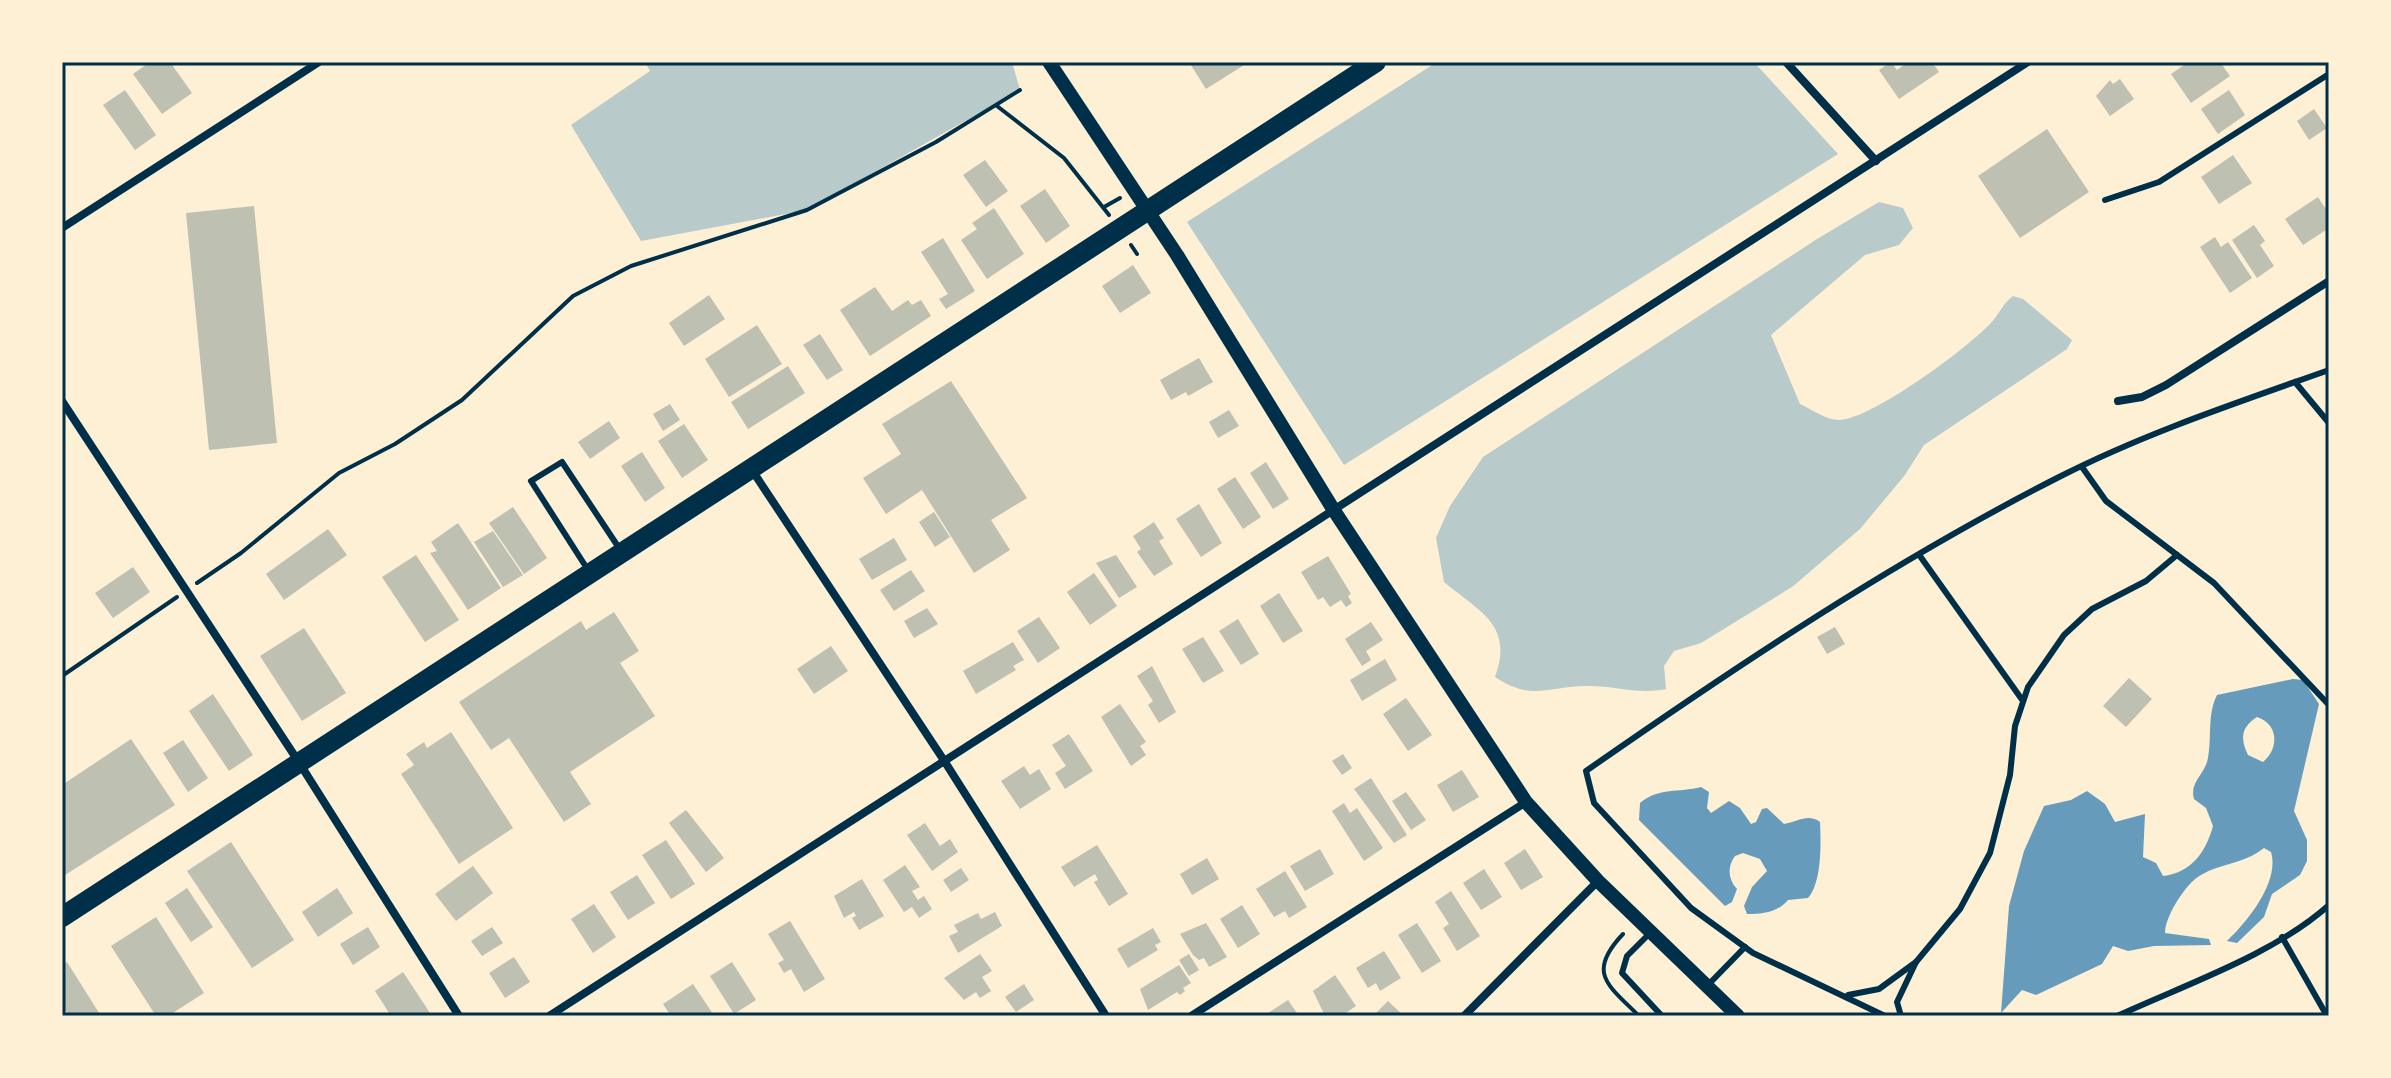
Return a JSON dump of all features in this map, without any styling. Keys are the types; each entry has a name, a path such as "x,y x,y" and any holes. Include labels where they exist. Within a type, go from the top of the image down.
{"main road":[{"path":"62,917 1376,62"}],"street":[{"path":"62,228 319,62"},
{"path":"1049,62 1148,212 1333,509 1526,802 1598,881 1738,1016"},
{"path":"1786,62 1876,161"},
{"path":"549,1016 2028,62"},
{"path":"2118,401 2142,397 2166,385 2329,281"},
{"path":"62,401 184,592 300,764 459,1016"},
{"path":"752,470 945,762 1106,1016"},
{"path":"1191,1016 1526,802"},
{"path":"1464,1016 1598,881"}],"lane":[{"path":"2105,200 2159,182 2329,74"},
{"path":"1885,1016 1848,995 1745,947 1691,908 1594,803 1586,771 1719,678 1920,556 2082,467 2210,413 2329,370"},
{"path":"2295,382 2329,423"},
{"path":"591,575 531,481 562,462 623,554"},
{"path":"2082,467 2106,501 2214,583 2329,705"},
{"path":"1848,995 1879,989 1916,962 1960,909 1990,853 2010,775 2015,726 2028,687 2064,635 2092,609 2146,581 2177,555"},
{"path":"1920,556 2023,701"},
{"path":"2117,1016 2282,937 2310,922 2329,905"},
{"path":"1651,932 1627,956 1622,973 1662,1016"},
{"path":"2282,937 2327,1016"},
{"path":"1707,986 1745,947"},
{"path":"1901,1016 1897,1002 1916,962"}],"path":[{"path":"62,676 241,553 339,473 395,444 462,400 573,296 631,266 807,210 997,106 1020,90"},
{"path":"997,106 1064,158 1104,207"}],"shaded area":[{"path":"645,62 1012,62 1020,90 807,210 641,241 571,125 650,71"},
{"path":"1437,62 1754,62 1838,154 1344,465 1187,222"},
{"path":"1879,202 1903,208 1913,228 1899,245 1865,255 1771,335 1800,404 1835,420 1874,408 1961,350 1990,324 2013,296 2023,299 2072,340 2067,349 1924,445 1905,475 1860,529 1792,587 1701,643 1674,651 1664,666 1666,689 1645,691 1585,686 1529,691 1495,677 1500,659 1497,632 1481,612 1444,582 1436,538 1450,506 1483,457 1817,239"}],"water":[{"path":"2293,679 2303,680 2319,704 2294,811 2307,840 2307,861 2300,875 2272,894 2264,917 2237,943 2227,941 2260,901 2271,876 2271,852 2264,848 2249,857 2209,871 2195,879 2183,892 2172,909 2165,933 2209,939 2211,945 2154,946 2128,951 2113,946 2102,964 2036,995 2022,990 2001,1013 2009,906 2024,851 2044,806 2071,800 2087,791 2105,804 2115,822 2145,814 2143,857 2156,863 2163,876 2182,871 2196,860 2213,826 2206,808 2194,799 2193,793 2208,758 2211,718 2217,695","holes":["2257,717 2273,731 2274,744 2263,762 2248,755 2243,739 2245,729 2252,721"]},
{"path":"1701,787 1709,792 1707,808 1711,813 1729,801 1740,808 1751,824 1756,822 1762,809 1767,808 1784,824 1807,818 1820,822 1818,872 1808,898 1788,900 1769,912 1747,914 1744,906 1752,887 1767,871 1760,859 1743,853 1735,856 1731,864 1730,877 1737,889 1732,902 1725,906 1639,820 1640,803 1647,798 1662,792"}],"building":[{"path":"150,62 170,62 192,93 162,114 133,74"},
{"path":"1189,62 1249,62 1206,89"},
{"path":"1891,62 1897,70 1908,62 1932,62 1939,72 1899,99 1879,70"},
{"path":"2182,62 2220,62 2230,76 2191,103 2171,74 2184,65"},
{"path":"2120,79 2134,99 2110,116 2096,96 2110,80 2113,84"},
{"path":"125,90 156,135 135,150 103,105"},
{"path":"2229,90 2245,115 2218,134 2201,109"},
{"path":"2314,109 2327,128 2309,140 2297,121"},
{"path":"2047,129 2089,192 2020,238 1978,176"},
{"path":"2233,155 2252,183 2219,204 2201,177"},
{"path":"985,160 1008,191 986,207 963,175"},
{"path":"1045,189 1070,226 1046,243 1020,206"},
{"path":"2318,197 2329,214 2329,228 2303,245 2285,219"},
{"path":"254,206 277,443 209,450 186,213"},
{"path":"994,208 1024,254 987,279 961,240 977,229 972,223"},
{"path":"2254,225 2265,241 2260,245 2274,266 2257,278 2232,240"},
{"path":"2215,237 2221,247 2228,242 2252,278 2230,293 2200,247"},
{"path":"943,238 975,291 946,309 939,299 948,294 921,252"},
{"path":"1133,265 1151,293 1120,313 1102,286"},
{"path":"875,287 892,311 908,300 912,305 921,300 931,316 870,356 840,310"},
{"path":"709,295 725,319 684,346 669,323"},
{"path":"757,325 782,364 729,397 705,359"},
{"path":"820,334 843,370 827,380 803,345"},
{"path":"1199,358 1213,382 1188,396 1186,392 1171,400 1160,380"},
{"path":"788,366 805,393 748,429 731,402"},
{"path":"951,381 1027,498 991,520 1010,550 974,573 922,490 886,514 863,478 901,454 882,424"},
{"path":"670,404 680,420 663,431 653,414"},
{"path":"1229,410 1239,426 1218,438 1209,422"},
{"path":"609,421 620,438 590,459 578,442"},
{"path":"684,424 708,460 682,478 658,441"},
{"path":"642,452 665,488 645,502 621,466"},
{"path":"1266,462 1289,499 1273,509 1250,473"},
{"path":"1235,477 1261,517 1243,529 1217,489"},
{"path":"1199,504 1222,543 1201,557 1176,519"},
{"path":"513,507 547,558 524,574 489,523"},
{"path":"934,512 950,537 935,547 919,522"},
{"path":"1154,522 1164,538 1159,541 1173,564 1154,576 1137,552 1141,549 1133,536"},
{"path":"458,523 501,588 468,610 430,553 437,551 431,542"},
{"path":"328,529 347,555 284,600 266,574"},
{"path":"493,531 523,575 503,587 474,542"},
{"path":"894,538 907,560 872,580 859,559"},
{"path":"416,555 459,620 425,642 382,577"},
{"path":"1116,555 1137,587 1119,598 1096,563"},
{"path":"1328,556 1351,594 1348,596 1352,603 1346,607 1341,600 1330,607 1323,597 1318,600 1301,572"},
{"path":"133,567 150,592 113,618 95,593"},
{"path":"911,570 925,591 894,611 880,590"},
{"path":"1094,573 1117,606 1090,625 1067,592"},
{"path":"1279,593 1303,631 1283,643 1260,606"},
{"path":"927,608 938,624 914,638 904,621"},
{"path":"614,612 639,651 620,663 655,716 570,772 591,804 564,822 509,738 491,750 459,702 581,621 586,630"},
{"path":"1039,617 1060,648 1038,663 1017,631"},
{"path":"1238,619 1259,654 1241,665 1219,631"},
{"path":"1371,622 1383,640 1366,651 1371,660 1362,666 1345,639"},
{"path":"1835,627 1845,644 1827,654 1817,637"},
{"path":"304,628 346,693 302,721 260,656"},
{"path":"1203,637 1224,671 1203,683 1182,649"},
{"path":"1013,642 1024,660 1013,666 1016,670 976,694 963,671"},
{"path":"831,646 848,671 814,694 797,669"},
{"path":"1385,659 1397,680 1362,701 1350,680"},
{"path":"1152,666 1176,712 1159,723 1148,705 1153,701 1137,676"},
{"path":"2129,678 2152,699 2126,727 2103,706"},
{"path":"213,694 253,755 229,771 189,711"},
{"path":"1406,698 1432,735 1408,751 1383,714"},
{"path":"1120,704 1146,742 1140,746 1146,755 1131,766 1101,717"},
{"path":"451,732 513,828 459,864 401,774 414,765 406,754 424,742 427,748"},
{"path":"1069,734 1093,771 1065,789 1055,773 1066,766 1052,745"},
{"path":"131,739 175,805 62,877 62,785"},
{"path":"183,740 208,778 188,792 163,753"},
{"path":"1343,754 1352,768 1342,775 1332,761"},
{"path":"1024,766 1030,775 1039,769 1051,789 1020,809 1001,781"},
{"path":"1462,770 1479,797 1453,812 1437,785"},
{"path":"1371,778 1407,835 1394,843 1354,789"},
{"path":"1406,792 1426,820 1411,830 1392,801"},
{"path":"1344,803 1350,813 1357,808 1383,848 1364,861 1332,811"},
{"path":"686,810 724,858 706,872 669,823"},
{"path":"925,823 940,846 950,839 958,852 932,871 907,835"},
{"path":"666,840 695,884 671,899 642,855"},
{"path":"231,842 294,940 252,968 187,871"},
{"path":"1097,845 1128,894 1109,906 1094,882 1098,880 1095,874 1074,887 1061,867"},
{"path":"1320,849 1334,874 1305,891 1290,866"},
{"path":"1525,849 1543,877 1521,890 1504,863"},
{"path":"1207,858 1219,879 1192,895 1180,874"},
{"path":"905,865 920,887 912,891 918,900 924,896 932,909 919,918 912,907 904,912 883,880"},
{"path":"473,866 493,893 456,921 435,894"},
{"path":"961,868 969,880 951,892 943,880"},
{"path":"1484,869 1502,897 1481,910 1463,883"},
{"path":"1285,871 1307,907 1289,918 1285,911 1274,917 1256,889"},
{"path":"637,875 655,903 628,920 610,892"},
{"path":"862,879 884,916 859,930 852,918 856,916 854,912 844,918 834,896"},
{"path":"187,888 213,927 191,942 165,903"},
{"path":"337,888 353,913 318,937 302,912"},
{"path":"1451,891 1480,936 1457,951 1443,928 1449,924 1435,902"},
{"path":"594,904 616,937 593,953 571,919"},
{"path":"1242,905 1260,934 1238,948 1220,919"},
{"path":"995,912 1002,926 958,953 949,936 958,932 954,925 978,913 981,919"},
{"path":"156,917 204,993 168,1016 156,1016 111,946"},
{"path":"790,921 825,979 804,992 791,969 784,973 778,963 784,960 768,934"},
{"path":"1206,923 1227,957 1209,967 1204,958 1199,960 1193,955 1180,934"},
{"path":"1417,923 1441,961 1422,973 1398,935"},
{"path":"368,927 380,947 353,965 340,944"},
{"path":"492,927 503,943 482,956 471,941"},
{"path":"1153,928 1161,942 1155,945 1158,950 1128,968 1117,949"},
{"path":"1384,951 1401,978 1380,991 1376,983 1368,988 1356,968"},
{"path":"980,954 992,971 982,977 991,991 980,998 976,992 964,1000 944,978"},
{"path":"1189,954 1199,970 1189,976 1179,960"},
{"path":"514,957 530,982 505,998 489,973"},
{"path":"67,962 101,1016 69,1016 62,1005 62,965"},
{"path":"732,962 756,1000 734,1014 710,976"},
{"path":"1179,965 1191,983 1183,988 1185,991 1180,995 1177,992 1148,1010 1140,989"},
{"path":"403,972 432,1016 391,1016 375,991"},
{"path":"1335,975 1356,1006 1341,1016 1325,1016 1313,991"},
{"path":"693,984 713,1014 671,1016 663,1004"},
{"path":"1024,984 1034,1000 1016,1012 1005,997"},
{"path":"1288,1000 1299,1016 1269,1016 1268,1013"},
{"path":"1388,1001 1404,1016 1375,1014"}]}
